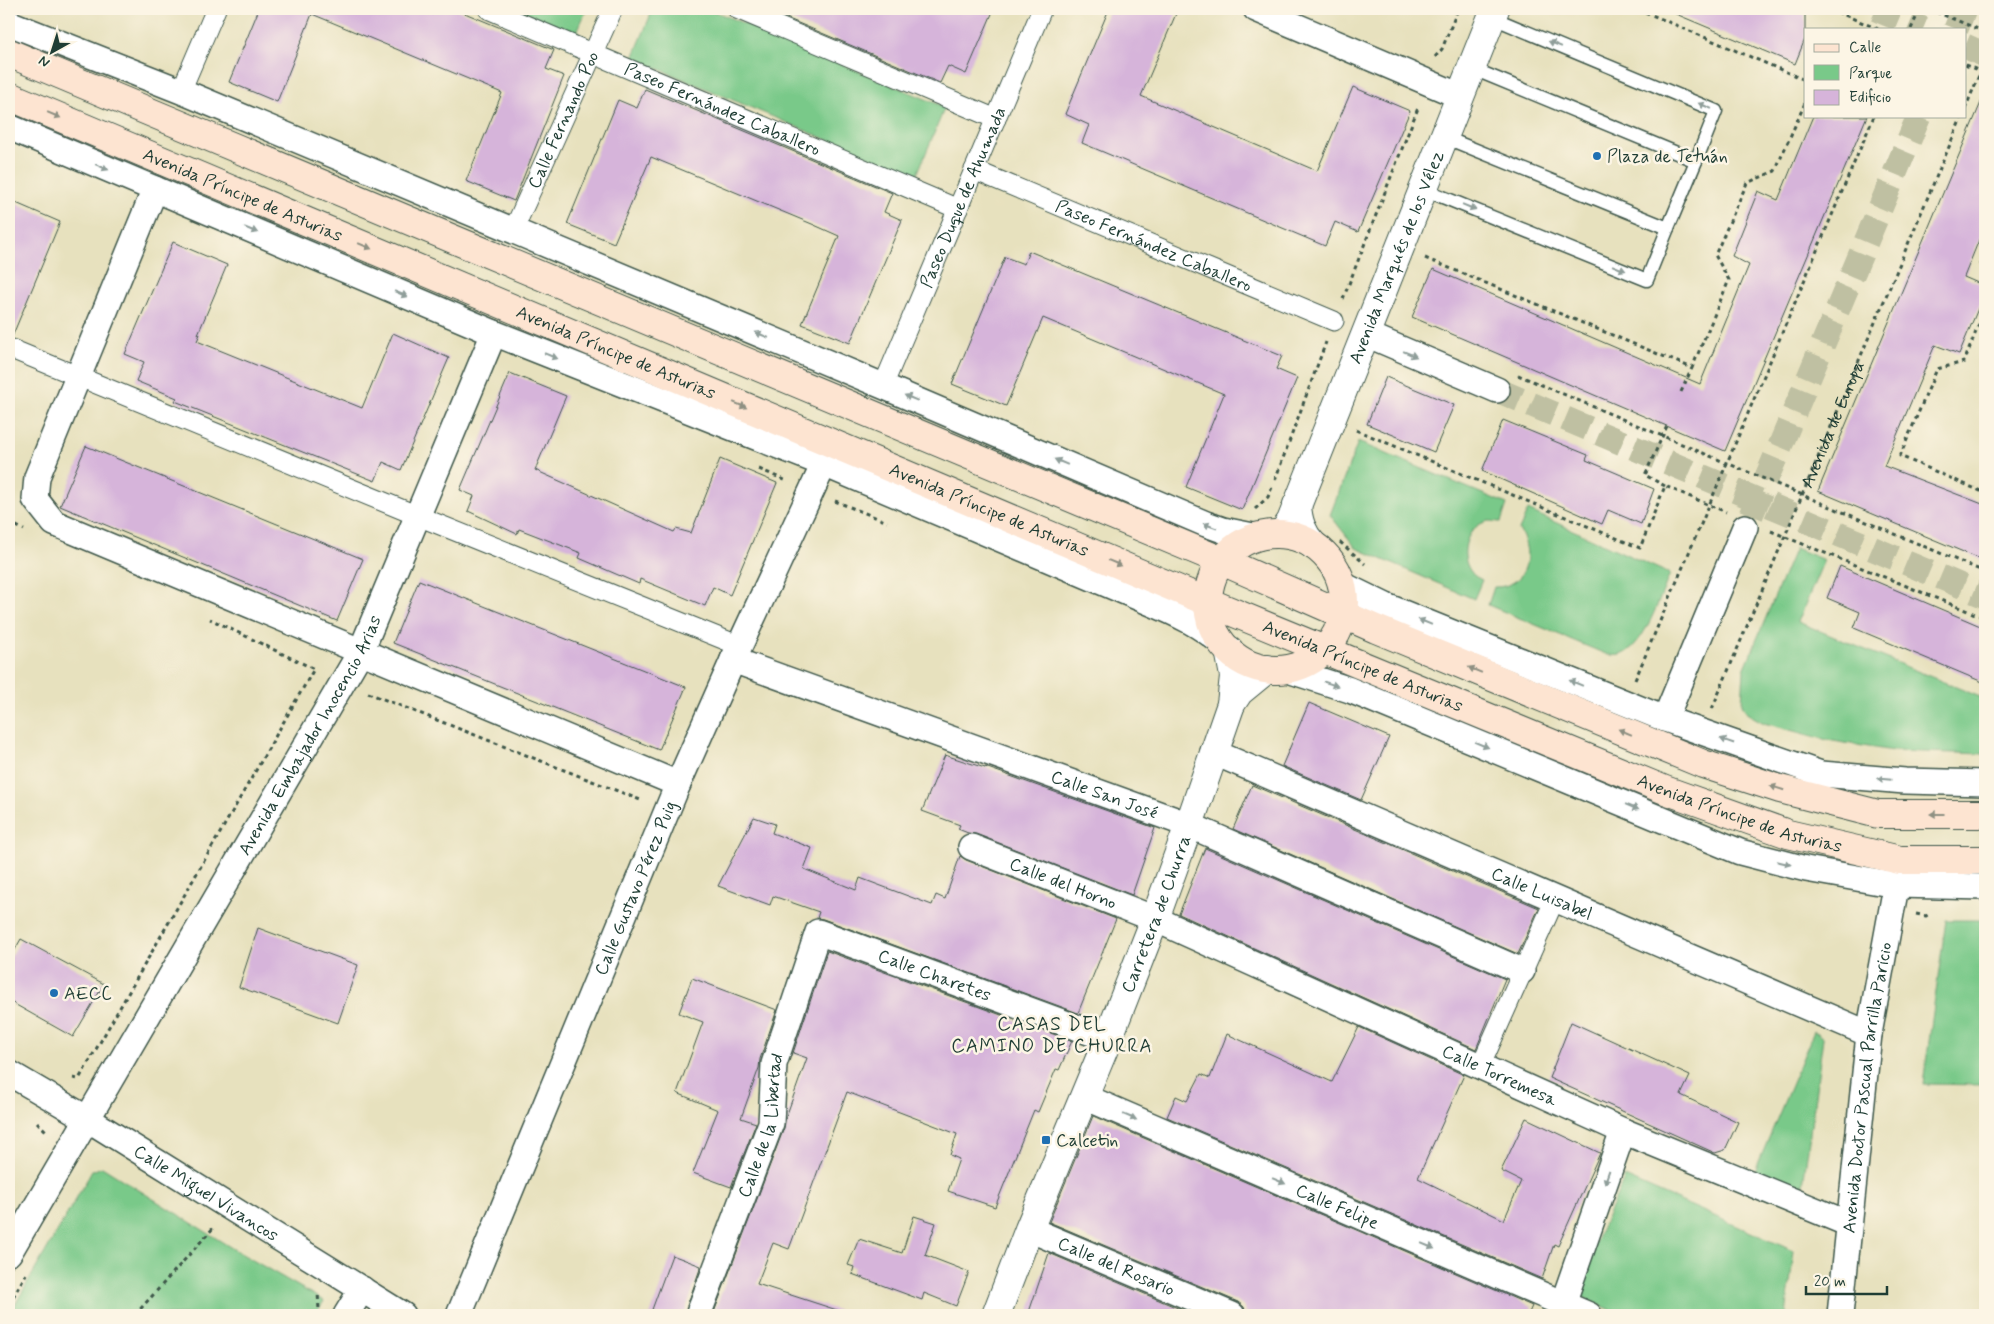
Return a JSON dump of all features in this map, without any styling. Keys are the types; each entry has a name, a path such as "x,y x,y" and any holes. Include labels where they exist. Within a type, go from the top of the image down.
{"main road":[{"name":"Avenida Príncipe de Asturias","path":"9,53 1703,764 1780,789 1878,814 1985,814"},
{"name":"Avenida Príncipe de Asturias","path":"9,96 1208,602 1665,790 1898,873 1985,860"},
{"path":"1268,536 1325,542 1341,584 1344,598 1343,613 1337,632 1325,649 1306,663 1276,669 1246,663 1227,648 1214,630 1208,602 1213,576 1222,561 1241,544 1268,536"}],"street":[{"path":"181,91 216,9"},
{"name":"Paseo Fernández Caballero","path":"488,9 958,209"},
{"name":"Calle Fernando Poo","path":"513,231 613,9"},
{"path":"737,9 996,119"},
{"name":"Paseo Duque de Ahumada","path":"883,386 1042,9"},
{"path":"1256,9 1460,96"},
{"name":"Avenida Marqués de los Vélez","path":"1268,536 1285,530 1291,521 1493,13"},
{"path":"9,23 181,91 1206,524 1223,530 1268,536"},
{"path":"9,127 494,333 824,464 1185,618 1208,630 1227,648"},
{"name":"Paseo Fernández Caballero","path":"974,170 1334,322"},
{"path":"155,189 38,477 35,499 54,523 92,541 678,784"},
{"name":"Avenida Embajador Inocencio Arias","path":"9,1253 86,1118 361,651 494,333"},
{"path":"1366,334 1505,381"},
{"path":"9,348 418,516 736,653"},
{"name":"Calle Gustavo Pérez Puig","path":"458,1315 678,784 736,653 824,464"},
{"path":"1297,505 1299,521 1307,538 1325,542"},
{"path":"1670,708 1749,524"},
{"path":"1341,584 1386,606 1625,703 1670,708 1702,732 1821,774 1905,781 1985,783"},
{"name":"Carretera de Churra","path":"996,1315 1029,1229 1085,1098 1155,920 1189,825 1230,704 1234,676 1227,648"},
{"name":"Calle San José","path":"736,653 1189,825 1522,971"},
{"path":"1276,669 1350,690 1740,852 1806,868 1898,873 1985,887"},
{"name":"Carretera de Churra","path":"1230,704 1239,692 1276,669"},
{"name":"Calle Luisabel","path":"1213,752 1870,1034"},
{"name":"Calle del Horno","path":"971,847 1155,920"},
{"name":"Avenida Doctor Pascual Parrilla Paricio","path":"1840,1315 1870,1034 1898,873"},
{"path":"1480,1067 1555,899"},
{"name":"Calle Torremesa","path":"1155,920 1623,1131 1849,1224"},
{"name":"Calle Charetes","path":"818,932 1108,1039"},
{"name":"Calle de la Libertad","path":"698,1315 771,1123 774,1064 818,932"},
{"name":"Calle Miguel Vivancos","path":"9,1073 86,1118 403,1315"},
{"name":"Calle Felipe","path":"1085,1098 1561,1310 1589,1315"},
{"path":"1561,1310 1623,1131"},
{"name":"Calle del Rosario","path":"1029,1229 1232,1315"},
{"path":"346,1315 362,1289"}],"lane":[{"path":"1424,189 1647,280 1716,111 1493,13"},
{"path":"1471,68 1696,161"},
{"path":"1444,137 1668,228"}],"path":[{"path":"1275,481 1334,322 1418,109 1417,105 1407,96 1424,55 1432,57 1439,54 1458,9"},
{"path":"1638,9 1804,80"},
{"path":"1830,9 1876,28"},
{"path":"1911,28 1920,9"},
{"path":"1929,9 1985,32"},
{"path":"1966,107 1985,61"},
{"path":"1966,65 1985,73"},
{"path":"1625,703 1873,118"},
{"name":"Avenida de Europa","path":"1702,732 1961,118"},
{"path":"1985,254 1981,264 1985,272"},
{"path":"1985,309 1964,362 1937,369 1900,456 1985,493"},
{"path":"1681,392 1692,368"},
{"path":"1505,381 1662,436 1985,572"},
{"path":"1667,426 1645,475 1749,524 1985,618"},
{"path":"1353,429 1640,548 1665,486"},
{"path":"9,522 27,531"},
{"path":"1325,542 1348,551 1373,568"},
{"path":"69,1078 79,1079 314,669 206,618"},
{"path":"1626,676 1635,680 1670,708"},
{"path":"365,692 667,811"},
{"path":"36,1120 48,1132 45,1139"},
{"path":"134,1315 214,1227 206,1222"},
{"path":"9,1304 27,1271"},
{"path":"315,1289 318,1291 318,1311 316,1315"}],"green space":[{"path":"516,9 587,9 576,34"},
{"path":"653,9 709,9 945,107 916,177 633,58"},
{"path":"1358,442 1507,504 1501,522 1485,522 1472,531 1468,537 1465,552 1468,567 1476,577 1482,580 1474,599 1356,548 1330,515"},
{"path":"1528,510 1670,574 1651,620 1637,642 1629,650 1620,655 1608,655 1488,605 1494,587 1505,586 1514,582 1521,576 1525,568 1527,559 1526,549 1524,539 1519,530"},
{"path":"1795,548 1824,560 1798,622 1985,699 1985,754 1893,751 1827,740 1764,723 1748,714 1742,704 1744,670"},
{"path":"1946,920 1985,920 1985,1085 1923,1084"},
{"path":"1814,1031 1823,1038 1802,1192 1755,1171"},
{"path":"102,1167 235,1250 324,1301 315,1315 9,1315 92,1171"},
{"path":"1625,1177 1794,1251 1786,1315 1623,1315 1572,1293"}],"building":[{"path":"259,9 455,9 554,50 546,69 564,76 514,201 466,181 502,93 312,14 277,102 229,82"},
{"path":"765,9 994,9 966,74 948,66 940,83"},
{"path":"1109,9 1178,9 1141,96 1317,171 1353,87 1410,111 1358,232 1335,222 1325,246 1082,143 1089,125 1065,114"},
{"path":"1664,9 1805,9 1804,42 1795,64"},
{"path":"645,89 892,193 884,212 902,220 850,343 802,324 839,236 812,224 651,157 614,243 567,224 618,100 637,108"},
{"path":"1985,93 1985,225 1964,277 1985,286 1985,292 1959,354 1935,345 1884,466 1985,505 1985,561 1818,491"},
{"path":"1812,118 1866,118 1725,451 1412,317 1433,269 1700,384 1749,265 1732,256 1758,191 1778,200"},
{"path":"9,200 60,222 12,337 9,337"},
{"path":"173,242 227,265 198,334 200,334 197,341 362,408 393,333 449,358 401,470 383,462 375,481 175,401 177,398 136,381 144,362 125,354"},
{"path":"1029,251 1282,356 1276,369 1297,378 1242,510 1186,487 1224,394 1043,318 1006,406 952,384 1005,257 1024,264"},
{"path":"510,373 566,396 535,470 674,532 676,529 691,533 720,459 777,483 730,595 713,587 705,606 640,579 639,584 579,558 581,553 519,529 517,534 468,511 474,496 460,490"},
{"path":"1386,377 1454,405 1434,452 1367,424"},
{"path":"1503,420 1588,455 1586,460 1654,489 1641,524 1608,510 1602,524 1482,471"},
{"path":"86,446 363,559 337,621 60,506"},
{"path":"1840,566 1985,628 1985,683 1854,628 1860,612 1827,598"},
{"path":"419,580 686,687 659,750 393,643"},
{"path":"1309,703 1389,737 1361,800 1282,766"},
{"path":"945,755 985,767 1155,828 1132,895 976,834 958,829 960,825 922,811"},
{"path":"1252,785 1539,908 1518,954 1233,829"},
{"path":"754,817 775,824 772,833 812,848 804,869 856,890 860,878 932,905 936,895 945,899 960,856 1116,919 1078,1013 817,918 819,912 773,896 770,905 718,886"},
{"path":"1205,848 1505,979 1476,1049 1179,914"},
{"path":"258,928 358,965 338,1023 239,987"},
{"name":"AECC","path":"21,939 104,984 73,1037 9,1001 9,960"},
{"path":"827,951 1072,1041 1059,1070 1056,1069 1038,1112 1034,1110 995,1207 948,1191 959,1159 950,1155 957,1134 847,1092 789,1249 773,1243 757,1284 840,1311 839,1315 713,1315 784,1128 786,1117 807,1058 793,1053"},
{"path":"692,978 777,1010 741,1118 756,1123 731,1187 693,1173 718,1110 677,1093 703,1022 679,1013"},
{"path":"1571,1022 1690,1076 1681,1095 1738,1122 1725,1150 1715,1153 1549,1078"},
{"path":"1359,1027 1464,1075 1418,1178 1504,1220 1521,1181 1501,1171 1526,1118 1600,1153 1558,1246 1554,1244 1542,1279 1167,1117 1176,1096 1187,1101 1201,1074 1210,1078 1227,1034 1332,1082"},
{"path":"1093,1116 1532,1306 1528,1315 1251,1315 1246,1313 1244,1307 1238,1302 1049,1222"},
{"path":"914,1216 936,1223 925,1255 969,1272 956,1306 924,1293 922,1300 852,1274 854,1267 848,1265 859,1239 902,1253"},
{"path":"1049,1253 1180,1309 1177,1315 1028,1315"},
{"path":"672,1255 701,1266 684,1315 650,1315"}],"tunnel":[{"path":"1876,9 1921,28"},
{"path":"1956,28 1964,9"},
{"path":"1966,46 1985,55"},
{"path":"1751,515 1918,118"},
{"path":"1497,390 1985,596"}],"place":[{"name":"Plaza de Tetuán","path":"1597,156"},
{"name":"AECC","path":"54,993"},
{"name":"Calcetin","path":"1046,1140"}],"district":[{"name":"CASAS DEL CAMINO DE CHURRA","path":"1052,1034"}]}
